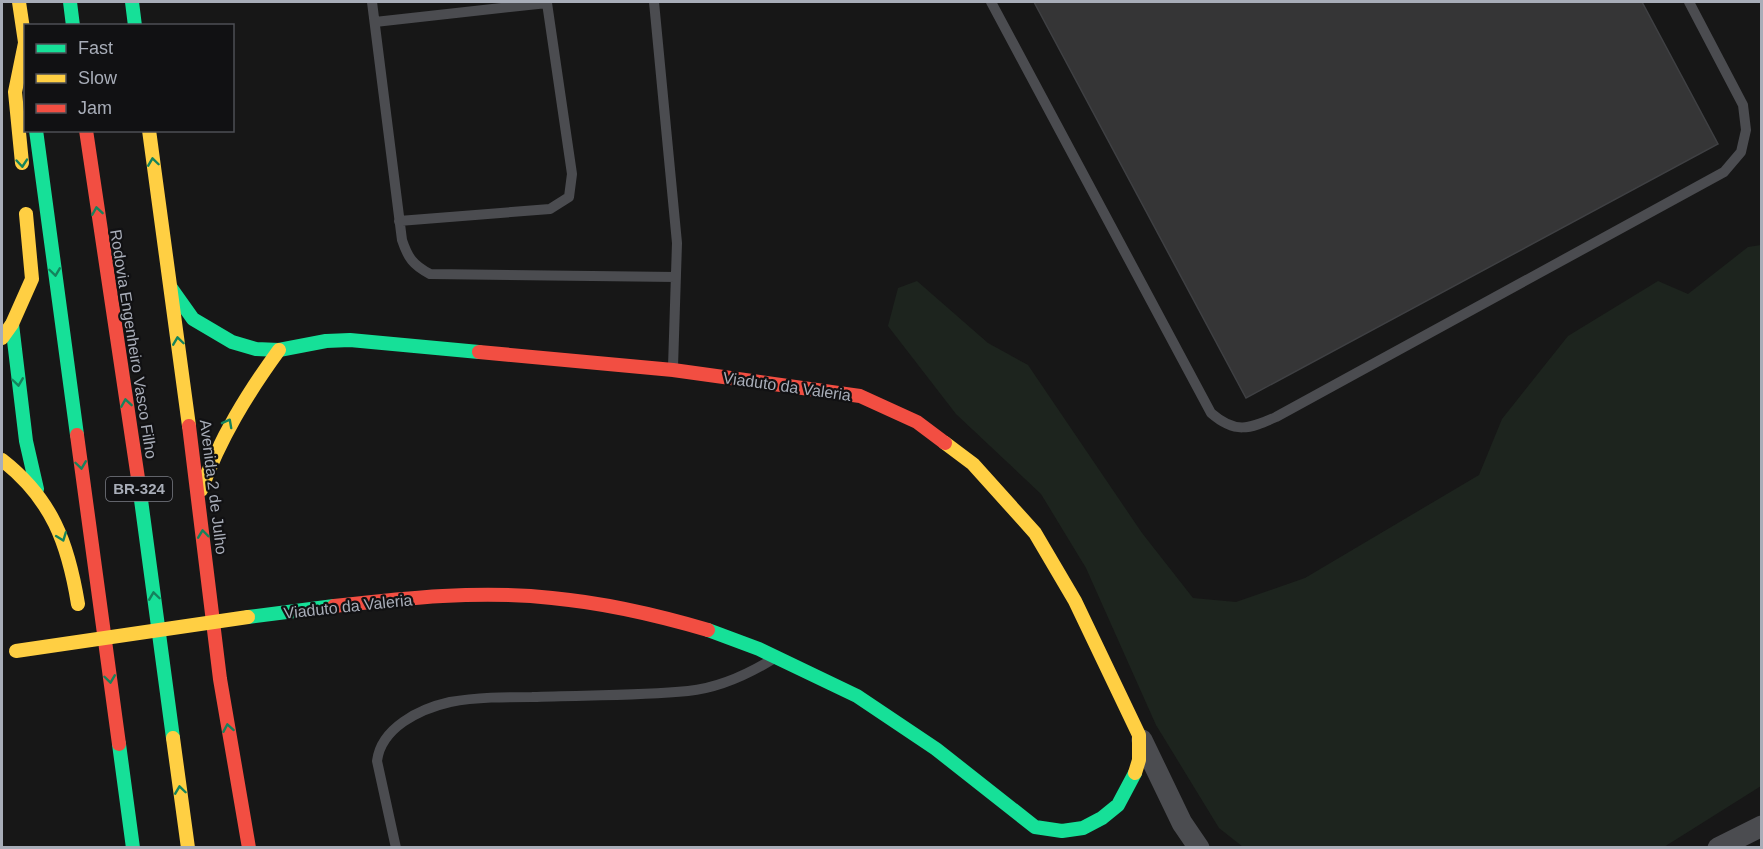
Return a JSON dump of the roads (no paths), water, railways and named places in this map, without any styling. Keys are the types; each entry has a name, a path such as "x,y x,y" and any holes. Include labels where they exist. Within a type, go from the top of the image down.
{"main road":[{"path":"19,2 24,39"},
{"path":"70,2 73,24"},
{"path":"132,2 135,24"},
{"path":"22,174 15,92 24,51"},
{"name":"BR-324","path":"36,132 133,848"},
{"name":"Rodovia Engenheiro Vasco Filho","path":"86,132 146,535 188,848"},
{"name":"Avenida 2 de Julho","path":"149,132 199,497 220,679 249,848"},
{"path":"2,338 12,324 32,279 25,197"},
{"name":"Viaduto da Valeria","path":"2,653 248,617 430,597 499,595 579,601 650,613 719,634 779,656 901,724 1035,826 1062,831 1083,828 1118,805 1132,783 1139,760 1139,735 1075,601 1035,533 972,464 917,422 860,396 673,370 350,340 326,341 279,350 256,349 232,342 193,319 171,288"},
{"path":"12,324 26,441 37,489 57,522 72,564 85,658"},
{"path":"199,497 213,453 230,419 279,350"},
{"path":"2,460 37,489"},
{"path":"107,757 124,782"}],"street":[{"path":"1139,735 1182,823 1199,848"},
{"name":"Viaduto da Valeria","path":"1035,826 1059,848"},
{"path":"1718,848 1761,826"}],"lane":[{"path":"372,2 399,221 408,257 416,267 430,274 676,277"},
{"path":"654,2 677,243 673,370"},
{"path":"991,2 1211,414 1225,425 1250,428 1276,417 1724,172 1741,152 1746,130 1743,105 1689,2"},
{"path":"375,22 547,3 572,174 569,197 550,209 399,221"},
{"path":"396,848 377,761 378,749 390,731 409,718 448,702 489,698 691,691 727,682 752,672 779,656"}]}
